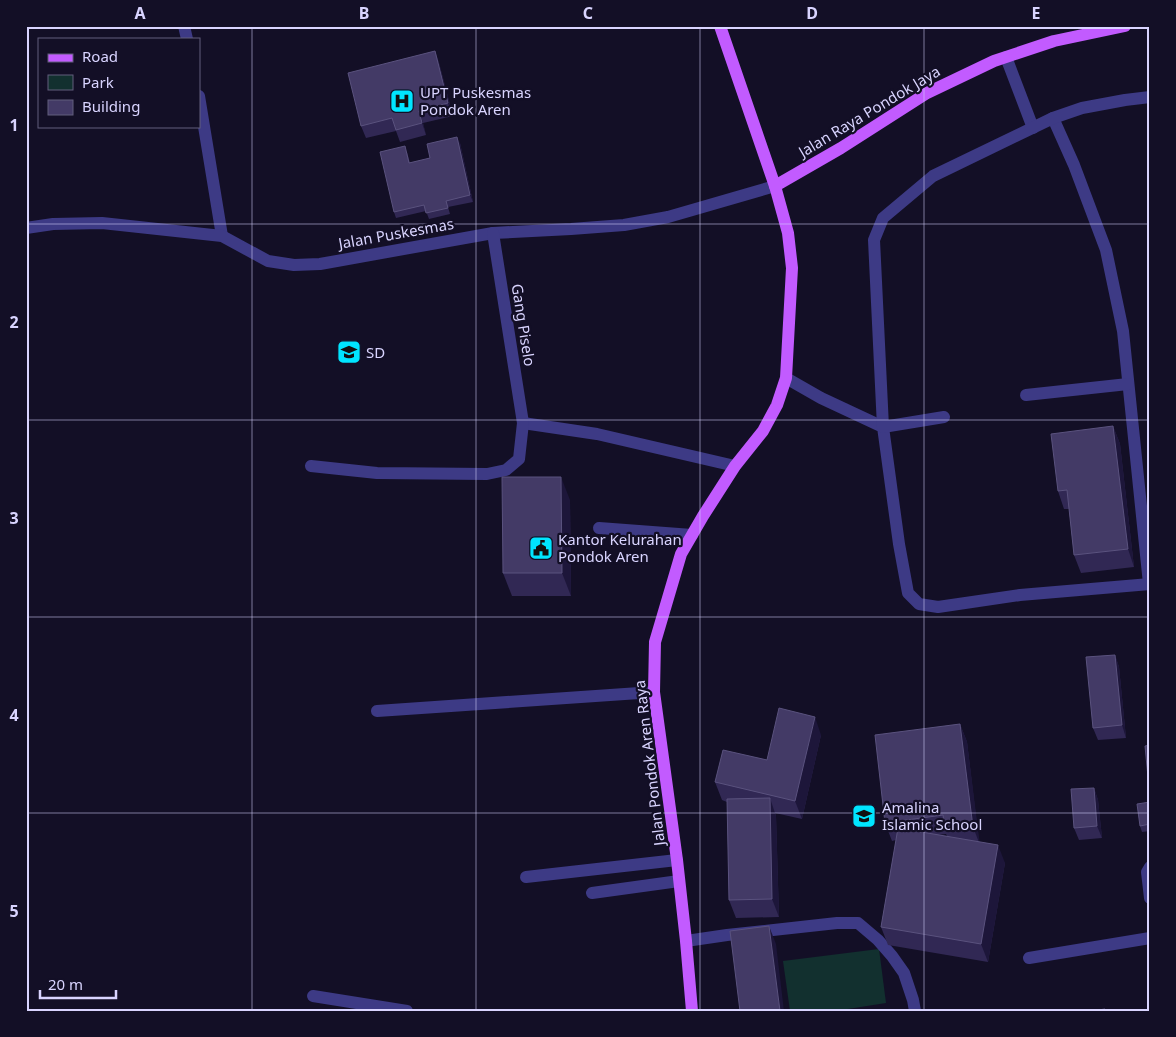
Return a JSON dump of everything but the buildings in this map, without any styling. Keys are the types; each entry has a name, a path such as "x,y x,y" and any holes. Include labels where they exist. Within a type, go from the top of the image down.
{"main road":[{"name":"Jalan Pondok Aren Raya","path":"692,1011 677,860 654,692 655,642 681,554 702,516 735,466 763,431 776,405 786,378 792,268 788,233 775,186 720,26"},
{"name":"Jalan Raya Pondok Jaya","path":"775,186 841,148 927,93 994,61 1081,31 1125,26"}],"street":[{"path":"1006,57 1033,128"},
{"path":"1053,118 1074,165 1106,250 1124,331 1150,584 1020,595 938,607 919,604 908,593 900,554 883,427 874,240 883,218 934,176 1053,118 1082,108 1150,97"},
{"path":"200,102 222,236"},
{"name":"Jalan Puskesmas","path":"26,228 53,224 102,223 222,236 268,261 294,265 320,264 493,233 624,225 668,217 775,186"},
{"name":"Gang Piselo","path":"311,466 377,473 487,474 506,470 519,460 523,423 493,233"},
{"path":"786,378 821,398 883,427 944,417"},
{"path":"1026,395 1128,384"},
{"path":"523,423 597,434 735,466"},
{"path":"599,528 692,535"},
{"path":"377,711 654,692"},
{"path":"526,877 677,860"},
{"path":"1150,868 1147,872 1150,898"},
{"path":"592,893 679,881"},
{"path":"686,941 828,924 858,924 878,940 904,973 915,1011"},
{"path":"1029,958 1150,938"},
{"path":"313,996 407,1011"}],"green space":[{"path":"879,949 886,1003 835,1011 790,1011 783,961"}],"place":[{"name":"UPT Puskesmas Pondok Aren","path":"402,101"},
{"name":"SD","path":"349,352"},
{"name":"Kantor Kelurahan Pondok Aren","path":"541,548"},
{"name":"Amalina Islamic School","path":"864,816"}]}
